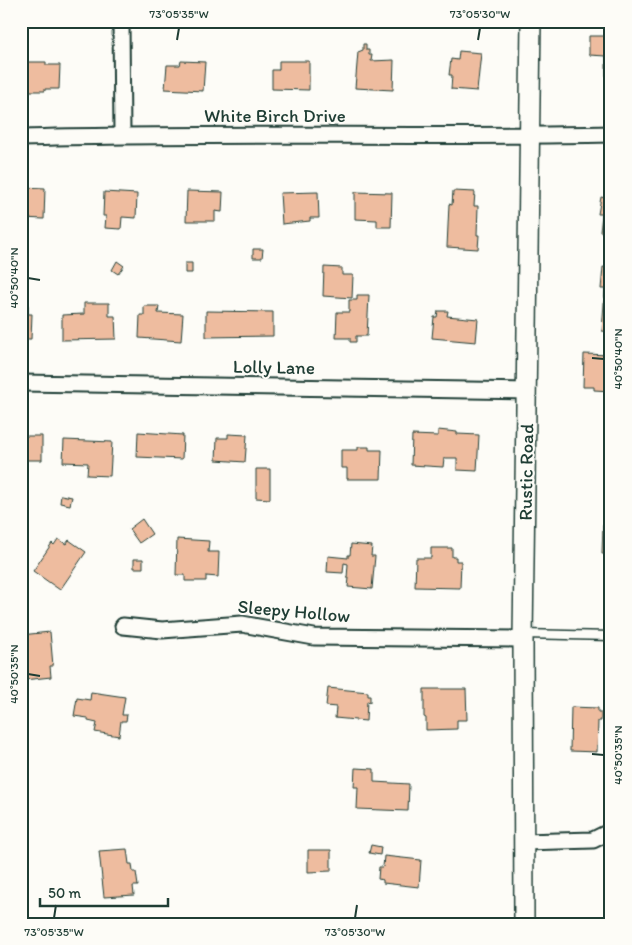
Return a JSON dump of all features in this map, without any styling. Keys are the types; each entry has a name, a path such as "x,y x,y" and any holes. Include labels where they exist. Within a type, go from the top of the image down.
{"street":[{"path":"121,21 122,135"},
{"name":"Rustic Road","path":"524,924 523,636 527,391 528,135 531,21"},
{"name":"White Birch Drive","path":"21,138 122,135 611,134"},
{"name":"Lolly Lane","path":"21,382 527,391"},
{"name":"Sleepy Hollow","path":"122,626 162,630 242,624 314,636 523,636"},
{"path":"524,842 593,840 611,831"}],"lane":[{"path":"523,636 611,636"}],"building":[{"path":"589,36 611,36 611,76 606,76 606,56 589,55"},
{"path":"363,44 366,44 366,50 369,50 369,55 372,55 371,61 394,60 393,90 355,88 358,52 363,50"},
{"path":"459,51 481,53 477,91 451,89 452,75 449,75 451,59 458,60"},
{"path":"181,61 205,62 203,91 165,89 167,65 180,65"},
{"path":"279,61 309,61 309,90 272,89 272,70 279,70"},
{"path":"27,62 46,62 46,65 60,65 59,89 22,91 22,72 27,72"},
{"path":"23,187 45,188 44,219 22,218 21,193 23,193"},
{"path":"187,191 223,192 222,212 215,211 215,221 186,221"},
{"path":"453,191 475,192 474,206 478,206 478,249 447,247 449,204 452,205"},
{"path":"104,192 137,194 136,218 122,217 121,229 105,228 106,216 103,216"},
{"path":"318,192 319,218 310,218 310,221 282,224 280,193"},
{"path":"355,192 392,193 391,227 377,227 377,220 355,219"},
{"path":"611,196 611,233 600,232 602,214 598,214 601,197 610,199"},
{"path":"253,249 263,249 262,258 253,258"},
{"path":"117,261 124,266 118,274 112,270"},
{"path":"185,263 192,263 192,273 185,273"},
{"path":"324,267 342,268 342,275 353,275 352,298 323,296"},
{"path":"603,267 611,268 611,332 602,331 605,289 601,289"},
{"path":"357,295 369,295 367,336 356,336 356,342 350,342 350,338 336,338 337,312 349,312 349,300 357,300"},
{"path":"84,303 109,303 109,316 115,316 116,339 62,340 62,315 84,314"},
{"path":"21,305 28,305 28,314 32,314 31,339 21,339"},
{"path":"144,306 159,306 158,313 183,314 181,341 139,338 140,315 144,315"},
{"path":"206,311 273,312 273,336 206,337"},
{"path":"438,311 448,311 447,316 478,319 476,342 432,338 434,317 437,317"},
{"path":"584,354 611,355 611,391 594,390 594,387 583,387"},
{"path":"438,430 457,432 457,434 479,435 477,471 457,470 457,458 444,458 443,467 411,465 412,435 438,436"},
{"path":"138,432 183,435 182,459 137,457"},
{"path":"228,434 247,435 245,462 216,460 217,438 228,438"},
{"path":"21,436 42,436 42,460 21,460"},
{"path":"64,440 112,442 110,476 87,475 88,463 63,462"},
{"path":"358,447 369,447 369,450 382,450 381,479 347,479 347,468 341,468 341,450 358,450"},
{"path":"256,469 270,469 270,499 256,498"},
{"path":"61,495 72,497 70,505 60,503"},
{"path":"142,519 152,534 139,543 129,529"},
{"path":"603,524 611,524 611,554 602,554"},
{"path":"58,539 66,544 69,540 86,552 60,590 33,571 52,543 54,545"},
{"path":"177,539 209,541 208,552 219,552 218,577 206,576 206,581 185,581 185,575 176,575"},
{"path":"351,544 372,546 371,556 375,556 372,589 348,587 348,564 344,563 343,573 327,572 328,556 348,558"},
{"path":"431,548 452,548 452,557 456,557 456,561 461,561 460,588 415,587 416,558 431,558"},
{"path":"134,559 143,559 143,568 134,568"},
{"path":"50,632 53,666 50,666 51,677 24,680 23,672 21,673 21,635"},
{"path":"328,688 368,692 370,702 367,701 366,721 335,718 336,707 326,706"},
{"path":"424,689 466,689 467,720 457,720 457,729 426,730"},
{"path":"91,692 125,697 122,715 127,715 126,721 121,721 119,736 95,732 97,723 88,721 88,718 74,716 77,698 90,700"},
{"path":"571,707 598,708 598,712 601,712 601,721 598,721 597,752 570,751"},
{"path":"355,768 374,769 374,782 409,784 408,811 357,809 358,787 354,787"},
{"path":"371,845 381,847 380,855 369,853"},
{"path":"127,849 129,864 132,864 133,872 136,872 138,886 133,886 134,895 104,897 99,851"},
{"path":"308,850 331,850 331,871 308,872"},
{"path":"384,856 421,860 419,887 383,883 383,880 378,879 379,867 383,867"}]}
